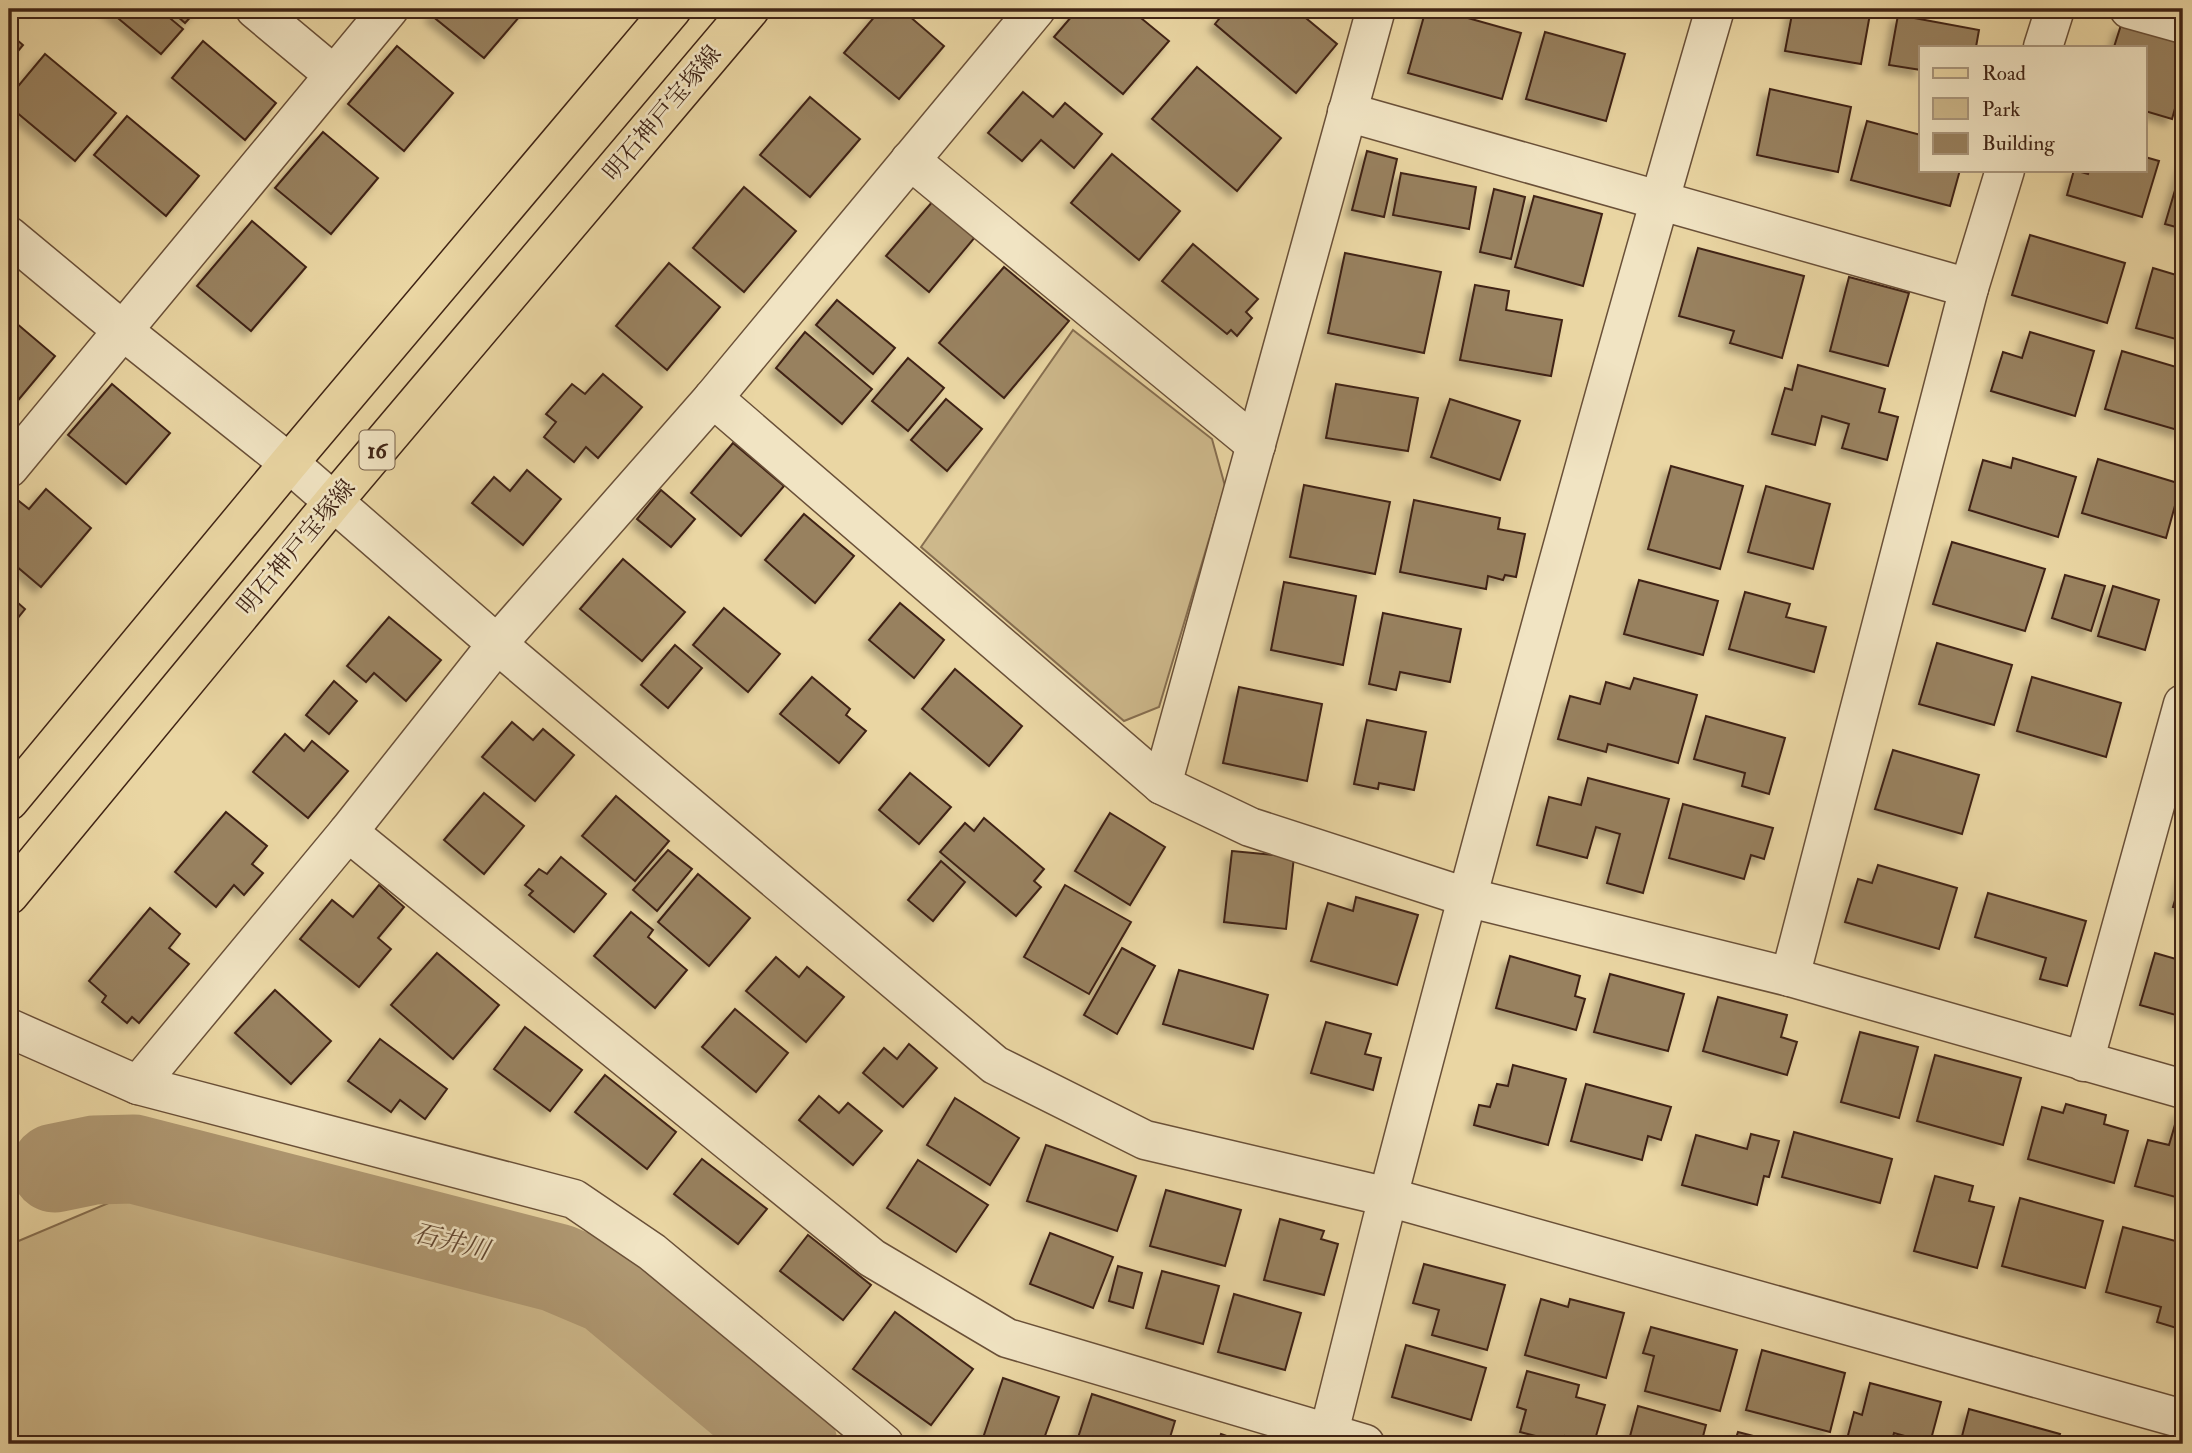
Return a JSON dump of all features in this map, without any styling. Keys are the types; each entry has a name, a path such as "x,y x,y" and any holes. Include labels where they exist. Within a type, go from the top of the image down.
{"main road":[{"name":"16","path":"9,801 289,463 672,9"},
{"name":"明石神戸宝塚線","path":"9,895 334,501 750,9"}],"street":[{"path":"256,9 334,75"},
{"path":"9,468 389,9"},
{"path":"138,1085 348,832 497,644 713,398 1037,9"},
{"path":"1163,785 1376,9"},
{"path":"1327,1439 1466,897 1715,9"},
{"path":"2043,46 2055,9"},
{"path":"2129,9 2183,24"},
{"path":"1347,112 1969,288"},
{"path":"910,160 1256,445"},
{"path":"1790,977 1969,288 2004,172"},
{"path":"9,236 289,463 497,644 995,1065 1146,1140 1388,1197 2183,1419"},
{"path":"713,398 1163,785 1250,827 1466,897 1790,977 2183,1088"},
{"path":"2084,1062 2183,704"},
{"path":"348,832 872,1258 1007,1338 1327,1439 1365,1444"},
{"path":"9,1028 138,1085 574,1199 652,1252 884,1444"}],"green space":[{"path":"1073,330 1212,439 1225,486 1159,707 1124,721 921,547"},
{"path":"125,1196 584,1289 773,1444 9,1444 9,1245"}],"building":[{"path":"107,9 159,9 183,29 161,54"},
{"path":"169,9 198,9 185,23"},
{"path":"436,9 526,9 484,58 431,15"},
{"path":"881,9 901,9 944,46 899,99 844,53"},
{"path":"1078,9 1130,9 1169,41 1123,94 1054,37"},
{"path":"1227,9 1295,9 1337,44 1296,93 1215,24"},
{"path":"1426,9 1436,9 1521,33 1502,99 1408,73"},
{"path":"1793,9 1841,9 1870,14 1861,64 1785,51"},
{"path":"1898,15 1979,30 1976,46 1919,46 1919,70 1889,65"},
{"path":"2121,25 2183,43 2183,80 2172,119 2146,111 2146,46 2114,46"},
{"path":"1545,32 1625,54 1606,121 1526,99"},
{"path":"9,33 23,45 9,62"},
{"path":"203,41 276,103 245,140 172,78"},
{"path":"397,46 453,93 404,151 348,104"},
{"path":"45,54 116,113 75,161 9,106 9,97"},
{"path":"1197,67 1281,138 1237,191 1152,119"},
{"path":"1770,89 1851,107 1838,172 1757,155"},
{"path":"1023,92 1053,117 1065,103 1102,134 1074,168 1041,140 1022,161 988,133"},
{"path":"810,97 860,139 810,197 760,155"},
{"path":"127,116 199,176 166,216 94,155"},
{"path":"1867,121 1919,134 1919,172 1959,172 1950,206 1851,180"},
{"path":"323,132 378,178 331,234 275,188"},
{"path":"1367,151 1397,159 1384,217 1352,210"},
{"path":"1112,154 1180,211 1139,260 1071,203"},
{"path":"2146,157 2159,161 2142,217 2067,195 2073,172 2146,172"},
{"path":"2183,163 2183,229 2165,224"},
{"path":"1401,173 1476,187 1469,229 1393,215"},
{"path":"744,187 796,231 744,292 693,248"},
{"path":"1494,189 1525,197 1511,259 1480,252"},
{"path":"1534,196 1602,214 1583,286 1515,267"},
{"path":"933,201 976,236 929,292 886,256"},
{"path":"252,221 306,267 251,331 197,286"},
{"path":"2030,235 2125,263 2107,323 2012,295"},
{"path":"1193,244 1258,299 1246,312 1252,318 1237,336 1231,330 1227,334 1162,281"},
{"path":"1698,248 1804,276 1782,358 1730,343 1734,331 1679,316"},
{"path":"1345,253 1441,272 1424,353 1328,333"},
{"path":"669,263 720,307 667,370 616,326"},
{"path":"1004,267 1069,321 1004,398 939,343"},
{"path":"2153,268 2183,277 2183,341 2136,328"},
{"path":"1849,277 1909,293 1888,366 1830,351"},
{"path":"1475,285 1509,291 1506,310 1562,320 1551,376 1460,360"},
{"path":"837,300 895,348 873,374 816,325"},
{"path":"9,317 55,356 10,410 9,409"},
{"path":"805,332 872,389 842,424 776,368"},
{"path":"2030,332 2094,351 2075,416 1991,391 2003,352 2022,358"},
{"path":"2122,351 2183,369 2181,431 2105,409"},
{"path":"908,358 944,388 908,431 872,401"},
{"path":"1798,365 1885,389 1879,412 1898,417 1887,460 1842,448 1849,424 1822,416 1815,445 1772,434 1785,388 1792,390"},
{"path":"603,374 642,407 598,458 586,447 574,462 544,437 556,422 546,414 572,384 585,394"},
{"path":"112,384 170,433 126,484 68,435"},
{"path":"1336,384 1418,398 1408,451 1326,438"},
{"path":"946,399 982,429 947,471 911,440"},
{"path":"1450,399 1520,421 1500,480 1431,457"},
{"path":"733,443 784,486 741,536 691,493"},
{"path":"2013,458 2076,477 2058,537 1969,510 1983,460 2011,468"},
{"path":"2098,459 2181,484 2166,538 2082,513"},
{"path":"1671,466 1743,486 1720,569 1648,549"},
{"path":"527,470 561,499 523,545 472,503 494,477 510,491"},
{"path":"1304,485 1390,502 1375,574 1290,557"},
{"path":"1766,486 1830,504 1813,569 1748,552"},
{"path":"46,489 91,528 41,587 9,560 9,506 15,498 29,509"},
{"path":"661,490 695,519 671,547 637,519"},
{"path":"1414,500 1500,518 1498,529 1525,534 1516,577 1505,575 1503,580 1488,576 1486,589 1400,572"},
{"path":"804,514 854,556 815,603 765,560"},
{"path":"1952,542 2045,569 2025,631 1933,604"},
{"path":"623,559 685,612 642,661 580,609"},
{"path":"2065,575 2105,586 2091,631 2052,618"},
{"path":"1639,580 1718,601 1703,655 1624,634"},
{"path":"1284,582 1356,596 1343,665 1271,650"},
{"path":"2113,586 2159,600 2145,650 2098,636"},
{"path":"1745,592 1790,604 1786,617 1826,627 1814,672 1729,649"},
{"path":"9,595 25,609 9,629"},
{"path":"900,603 944,640 914,678 869,640"},
{"path":"724,608 780,654 748,692 693,645"},
{"path":"1383,613 1461,629 1450,682 1400,672 1396,690 1369,684"},
{"path":"389,617 441,660 406,701 374,673 366,682 347,666"},
{"path":"1937,643 2012,665 1994,725 1919,704"},
{"path":"675,645 702,668 668,708 641,685"},
{"path":"955,669 1022,726 989,766 922,709"},
{"path":"812,677 850,709 846,715 866,731 839,763 780,714"},
{"path":"2032,677 2121,703 2106,757 2017,731"},
{"path":"1634,678 1697,695 1678,763 1608,744 1606,752 1558,739 1570,696 1600,704 1606,682 1630,689"},
{"path":"334,681 357,701 329,734 306,715"},
{"path":"1239,687 1322,704 1307,781 1223,763"},
{"path":"1706,716 1785,738 1769,794 1742,786 1745,773 1694,759"},
{"path":"1367,720 1426,732 1414,790 1379,783 1378,789 1354,784"},
{"path":"512,722 533,740 543,729 574,755 535,801 482,757"},
{"path":"285,734 304,751 312,741 348,771 308,818 253,772"},
{"path":"1893,750 1979,775 1962,834 1875,809"},
{"path":"910,773 951,807 919,844 879,810"},
{"path":"1588,778 1669,799 1643,893 1607,883 1620,834 1596,827 1587,858 1537,845 1549,797 1581,805"},
{"path":"484,793 524,826 484,874 444,840"},
{"path":"616,796 669,841 635,881 582,836"},
{"path":"1683,804 1773,828 1764,859 1751,855 1744,879 1669,858"},
{"path":"226,812 267,846 252,864 263,873 244,895 234,885 216,907 175,872"},
{"path":"1110,813 1165,847 1130,905 1075,871"},
{"path":"984,818 1044,869 1034,881 1041,887 1016,916 940,852 965,823 974,831"},
{"path":"668,850 692,869 657,911 633,890"},
{"path":"1232,851 1294,857 1286,929 1224,922"},
{"path":"561,857 606,894 574,932 529,895 533,891 525,885 539,869 547,874"},
{"path":"941,861 965,882 933,921 908,900"},
{"path":"1878,865 1957,888 1939,949 1845,922 1858,879 1872,883"},
{"path":"2183,873 2183,909 2173,907"},
{"path":"698,874 750,918 709,966 658,922"},
{"path":"379,885 404,907 378,938 391,949 359,987 300,939 332,900 353,917"},
{"path":"1065,885 1131,922 1089,994 1024,957"},
{"path":"1988,893 2086,921 2067,986 2040,979 2046,958 1975,937"},
{"path":"1356,897 1418,915 1397,985 1311,961 1328,903 1353,911"},
{"path":"150,908 180,934 169,948 189,964 139,1023 132,1017 127,1023 102,1002 106,996 89,981"},
{"path":"631,912 653,930 648,937 687,970 655,1008 594,956"},
{"path":"1122,948 1155,966 1117,1034 1084,1015"},
{"path":"437,953 499,1005 453,1059 391,1005"},
{"path":"2155,953 2183,961 2183,1017 2140,1005"},
{"path":"1510,956 1580,976 1575,996 1585,999 1576,1030 1496,1008"},
{"path":"776,957 799,977 807,967 844,997 806,1042 746,991"},
{"path":"1179,970 1268,995 1253,1049 1163,1024"},
{"path":"1610,974 1684,994 1668,1051 1594,1032"},
{"path":"275,990 331,1041 291,1084 235,1033"},
{"path":"1718,997 1787,1015 1781,1037 1797,1042 1787,1075 1703,1051"},
{"path":"735,1009 788,1053 756,1092 702,1047"},
{"path":"1326,1022 1371,1034 1365,1054 1381,1058 1373,1090 1311,1073"},
{"path":"525,1027 582,1070 550,1111 494,1069"},
{"path":"1860,1032 1918,1047 1899,1118 1841,1102"},
{"path":"380,1039 447,1089 425,1119 400,1100 391,1112 348,1081"},
{"path":"909,1044 937,1068 903,1107 863,1073 884,1048 897,1059"},
{"path":"1935,1055 2021,1078 2003,1145 1917,1121"},
{"path":"1513,1065 1566,1079 1548,1145 1474,1125 1479,1105 1490,1107 1497,1084 1508,1086"},
{"path":"605,1075 676,1132 647,1169 575,1112"},
{"path":"1586,1084 1671,1107 1661,1140 1648,1136 1642,1160 1571,1141"},
{"path":"819,1096 839,1113 848,1103 882,1131 853,1165 799,1120"},
{"path":"955,1098 1019,1138 990,1185 927,1145"},
{"path":"2066,1104 2106,1115 2104,1124 2128,1131 2114,1183 2028,1159 2042,1107 2063,1113"},
{"path":"2179,1111 2183,1112 2183,1199 2135,1186 2148,1140 2169,1145"},
{"path":"1794,1132 1892,1159 1880,1203 1782,1177"},
{"path":"1751,1134 1779,1141 1769,1177 1764,1176 1757,1205 1682,1185 1696,1135 1747,1149"},
{"path":"1046,1145 1136,1176 1117,1231 1027,1201"},
{"path":"702,1159 767,1209 738,1244 674,1194"},
{"path":"918,1160 988,1205 956,1252 887,1208"},
{"path":"1935,1176 1973,1186 1969,1201 1994,1207 1977,1268 1914,1251"},
{"path":"1166,1190 1241,1210 1225,1266 1150,1246"},
{"path":"2020,1198 2103,1221 2085,1288 2002,1266"},
{"path":"1280,1219 1324,1231 1321,1239 1338,1244 1324,1295 1264,1280"},
{"path":"2123,1227 2183,1243 2183,1330 2157,1322 2161,1307 2106,1292"},
{"path":"1050,1233 1113,1257 1093,1308 1030,1284"},
{"path":"808,1235 871,1285 843,1320 780,1271"},
{"path":"1424,1264 1505,1285 1487,1350 1432,1335 1439,1310 1413,1303"},
{"path":"1118,1266 1142,1273 1133,1308 1109,1301"},
{"path":"1162,1271 1219,1286 1203,1344 1146,1328"},
{"path":"1234,1294 1301,1313 1285,1370 1218,1352"},
{"path":"1541,1299 1568,1307 1570,1299 1624,1313 1606,1378 1525,1355"},
{"path":"895,1312 973,1369 931,1425 853,1369"},
{"path":"1651,1327 1737,1350 1720,1411 1645,1391 1654,1356 1643,1353"},
{"path":"1406,1345 1486,1368 1471,1420 1392,1397"},
{"path":"1762,1350 1845,1373 1830,1432 1746,1410"},
{"path":"1527,1371 1579,1385 1576,1397 1605,1405 1594,1443 1565,1436 1563,1443 1520,1432 1526,1410 1517,1407"},
{"path":"1003,1378 1059,1397 1042,1444 981,1444"},
{"path":"1870,1383 1941,1402 1930,1443 1894,1433 1891,1444 1846,1443 1854,1412 1862,1415"},
{"path":"1092,1394 1175,1421 1168,1444 1076,1444"},
{"path":"1638,1406 1706,1425 1701,1444 1628,1444"},
{"path":"1969,1409 2060,1434 2057,1444 1960,1444"},
{"path":"1738,1432 1784,1444 1734,1444"},
{"path":"1221,1434 1249,1444 1218,1444"}],"waterway":[{"name":"石井川","path":"55,1168 94,1160 134,1159 557,1268 609,1290 793,1444"}]}
